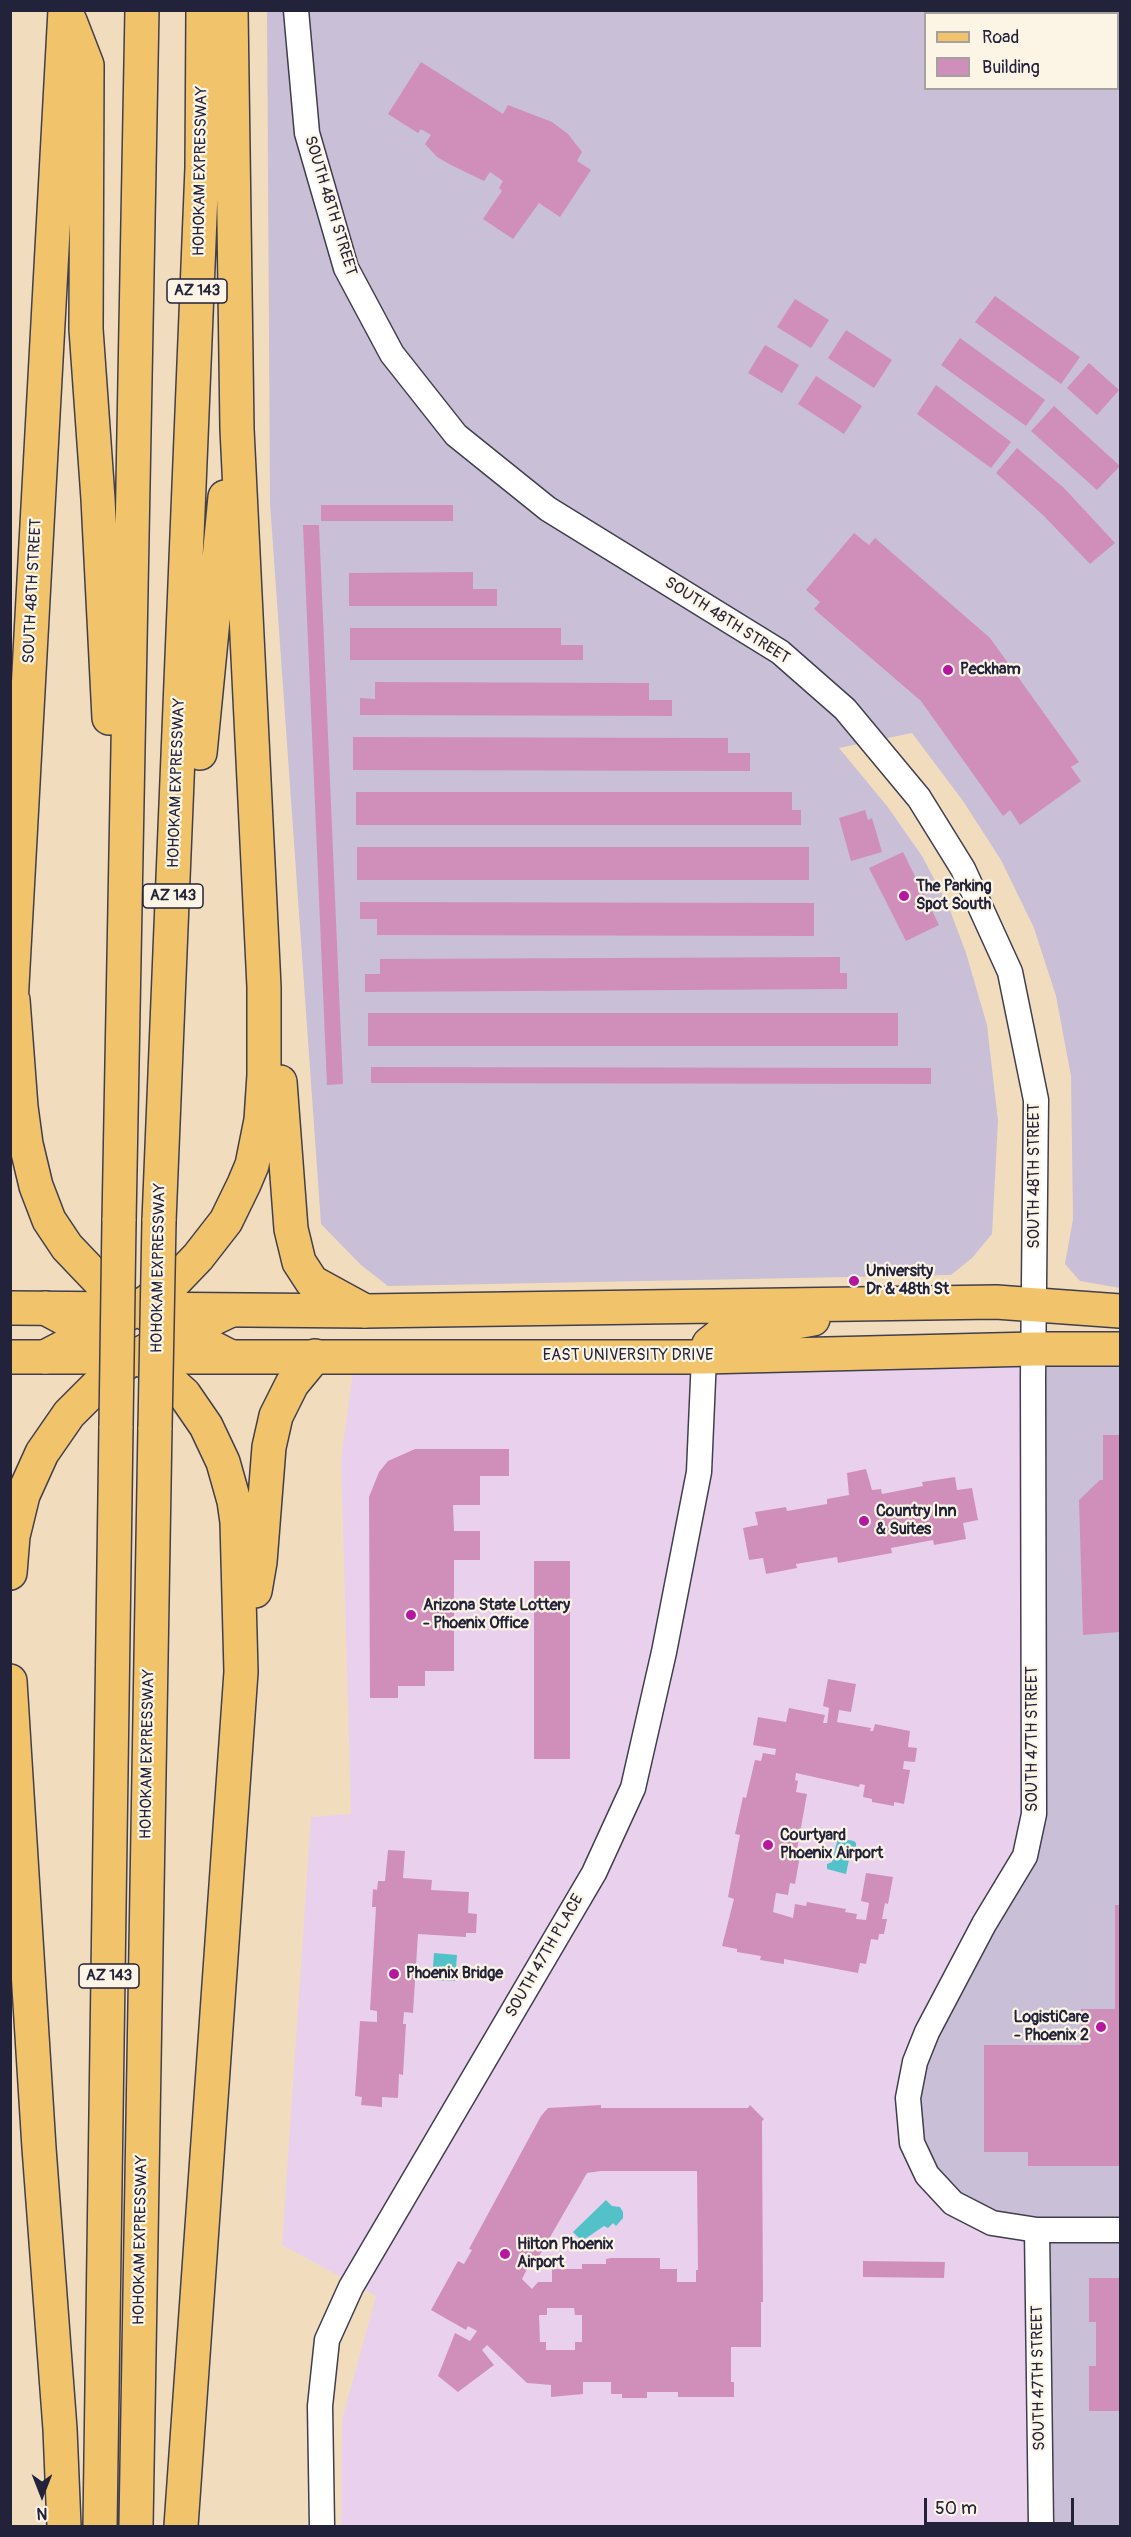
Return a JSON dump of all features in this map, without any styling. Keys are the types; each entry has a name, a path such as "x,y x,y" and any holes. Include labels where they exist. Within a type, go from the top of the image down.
{"main road":[{"path":"65,10 87,65 86,329 110,729 128,764"},
{"name":"SOUTH 48TH STREET","path":"65,10 12,1007 21,1107 26,1144 36,1186 49,1220 67,1247 97,1281 137,1309 229,1356"},
{"name":"AZ 143","path":"100,2526 119,1221 142,10"},
{"name":"HOHOKAM EXPRESSWAY","path":"136,2526 159,1221 202,168 203,10"},
{"path":"45,1357 137,1309 174,1282 213,1239 235,1204 252,1165 264,1101 264,987 237,429 231,10"},
{"path":"159,1221 218,557 223,510 237,429"},
{"path":"264,987 279,1076 291,1229 296,1253 312,1282 365,1311"},
{"path":"705,1357 709,1344 719,1336 889,1303"},
{"path":"10,1308 365,1311 889,1303 1034,1304 1120,1311"},
{"path":"45,1308 135,1356 167,1377 184,1394 206,1426 223,1461 237,1522 241,1672 181,2526"},
{"path":"10,1574 16,1516 42,1453 69,1414 86,1396 135,1356 229,1311"},
{"name":"EAST UNIVERSITY DRIVE","path":"10,1358 135,1356 705,1357 1120,1349"},
{"path":"241,1672 260,1562 272,1431 287,1392 297,1376 315,1356"},
{"path":"10,1681 39,2148 60,2429 64,2526"}],"street":[{"name":"SOUTH 48TH STREET","path":"296,10 307,133 346,268 392,354 456,435 548,509 780,652 845,709 919,798 963,869 1010,972 1036,1100 1034,1304"},
{"name":"SOUTH 47TH STREET","path":"1034,1304 1034,1814 1025,1856 984,1924 927,2032 915,2062 908,2098 912,2143 927,2175 953,2203 992,2223 1037,2230 1120,2230"},
{"name":"SOUTH 47TH PLACE","path":"322,2526 320,2406 327,2340 351,2287 594,1873 633,1788 662,1662 699,1472 705,1357"},
{"name":"SOUTH 47TH STREET","path":"1037,2230 1041,2526"}],"shaded area":[{"path":"267,11 1120,11 1120,1288 1080,1281 1065,1264 1073,1219 1071,1076 1056,996 1034,928 1001,860 963,801 912,733 839,748 887,806 922,856 948,905 966,953 987,1025 998,1121 992,1234 972,1258 951,1275 388,1286 361,1265 321,1224 270,503"},
{"path":"1033,1349 1041,2526 341,2526 342,2420 376,2296 282,2245 311,1817 351,1814 341,1459 355,1357"},
{"path":"1033,1349 1120,1349 1120,2526 1041,2526 1037,2230 992,2223 927,2175 915,2062 1025,1856"}],"water":[{"path":"838,1838 856,1843 856,1847 851,1850 846,1874 827,1869 827,1864 832,1862"},
{"path":"434,1953 457,1955 455,1981 432,1980"},
{"path":"606,2200 612,2206 620,2207 623,2218 616,2226 613,2223 608,2228 604,2226 582,2241 573,2232"}],"building":[{"path":"421,62 503,114 508,105 552,122 568,134 582,152 577,161 591,170 560,217 539,203 513,239 483,219 502,191 499,188 503,181 490,172 484,181 437,157 425,144 431,135 421,129 418,133 388,114"},
{"path":"995,296 1080,357 1061,384 975,322"},
{"path":"795,299 829,320 811,348 777,327"},
{"path":"846,330 892,360 874,388 828,358"},
{"path":"960,338 1045,400 1026,426 941,365"},
{"path":"765,345 799,365 782,393 748,373"},
{"path":"1089,363 1119,390 1097,415 1067,388"},
{"path":"816,376 862,406 844,434 798,404"},
{"path":"936,385 1011,442 991,468 917,414"},
{"path":"1054,406 1120,466 1097,490 1031,431"},
{"path":"1017,448 1064,488 1115,543 1090,564 1043,515 996,473"},
{"path":"321,505 453,505 453,521 321,521"},
{"path":"303,525 319,525 343,1084 327,1085"},
{"name":"Peckham","path":"854,533 869,545 875,538 990,638 1079,762 1071,767 1081,781 1020,825 1010,810 1003,816 921,701 814,609 820,602 806,590"},
{"path":"473,572 473,589 497,589 497,606 349,606 349,573"},
{"path":"350,628 561,628 561,645 583,645 583,660 350,660"},
{"path":"375,682 649,683 649,700 672,700 672,716 360,715 360,698 375,699"},
{"path":"353,737 728,738 728,753 750,753 750,771 353,770"},
{"path":"356,792 792,792 792,810 801,810 801,825 356,825"},
{"path":"865,810 868,820 872,818 882,852 851,861 839,818"},
{"path":"357,847 809,847 809,880 357,880"},
{"name":"The Parking Spot South","path":"903,852 939,925 906,941 869,868"},
{"path":"360,902 814,903 814,936 377,935 377,919 360,919"},
{"path":"840,957 840,973 847,973 847,989 365,992 365,974 380,974 380,959"},
{"path":"368,1013 898,1013 898,1046 368,1046"},
{"path":"371,1067 931,1068 931,1084 371,1083"},
{"path":"1103,1435 1120,1435 1120,1632 1083,1635 1079,1500 1100,1480 1103,1480"},
{"name":"Arizona State Lottery - Phoenix Office","path":"415,1449 509,1449 509,1476 480,1476 480,1505 453,1505 454,1531 480,1531 480,1560 454,1560 454,1671 425,1671 425,1686 398,1686 398,1698 370,1698 369,1497 379,1472 388,1461"},
{"name":"Country Inn & Suites","path":"866,1469 872,1490 881,1489 882,1494 923,1486 922,1482 955,1477 957,1490 972,1488 978,1520 963,1523 966,1539 934,1545 933,1540 891,1548 892,1553 838,1563 837,1557 796,1564 797,1568 766,1574 763,1558 749,1560 743,1528 758,1525 755,1512 786,1507 787,1511 827,1504 827,1499 849,1495 847,1473"},
{"path":"534,1561 570,1561 570,1759 534,1759"},
{"name":"Courtyard Phoenix Airport","path":"828,1679 856,1684 851,1712 839,1710 837,1722 871,1728 870,1731 873,1731 875,1724 910,1731 908,1747 917,1748 915,1762 904,1761 903,1769 910,1770 904,1804 894,1802 894,1806 872,1802 872,1799 863,1797 865,1785 860,1784 859,1787 796,1773 795,1780 798,1781 796,1792 807,1794 796,1855 800,1856 795,1884 790,1883 788,1895 776,1893 773,1912 793,1918 795,1904 806,1906 807,1902 846,1909 845,1912 857,1914 856,1919 866,1920 869,1903 861,1901 866,1873 893,1877 888,1904 885,1903 882,1919 887,1919 884,1934 879,1934 878,1940 871,1939 866,1964 860,1963 858,1973 784,1959 784,1964 760,1960 761,1956 737,1952 737,1949 722,1946 734,1899 728,1897 740,1835 735,1834 743,1797 746,1798 755,1760 761,1761 763,1753 775,1755 776,1749 753,1745 758,1717 786,1722 789,1708 825,1715 823,1723 827,1723 829,1708 823,1706"},
{"name":"Phoenix Bridge","path":"388,1850 405,1851 403,1878 432,1880 431,1890 469,1892 468,1913 477,1914 476,1933 466,1933 466,1937 418,1934 413,2013 404,2012 403,2024 406,2024 403,2075 399,2074 398,2098 382,2097 382,2107 361,2105 362,2097 355,2096 360,2021 377,2022 377,2011 370,2010 376,1907 372,1907 373,1889 377,1890 378,1881 385,1881"},
{"name":"LogistiCare - Phoenix 2","path":"1115,1905 1120,1905 1120,2166 1028,2166 1028,2152 984,2152 984,2045 1081,2045 1081,2009 1115,2009"},
{"name":"Hilton Phoenix Airport","path":"601,2105 601,2108 748,2108 750,2105 764,2119 762,2121 763,2302 761,2302 761,2347 731,2347 731,2382 734,2382 734,2397 678,2397 678,2392 647,2392 647,2398 622,2398 622,2394 611,2394 611,2382 583,2382 583,2394 551,2397 551,2385 527,2383 487,2345 482,2350 494,2365 458,2392 438,2376 455,2333 470,2341 477,2331 468,2326 466,2330 431,2310 458,2261 464,2264 472,2250 469,2249 541,2116 548,2108","holes":["697,2171 698,2270 696,2270 696,2282 677,2282 677,2269 660,2269 660,2258 611,2258 606,2259 606,2264 582,2264 582,2269 552,2269 552,2282 538,2282 532,2289 522,2279 527,2269 530,2269 538,2258 587,2173","547,2308 574,2308 575,2315 582,2315 582,2342 575,2342 575,2350 546,2350 546,2342 540,2342 539,2315 547,2315"]},
{"path":"863,2261 945,2262 944,2278 863,2277"},
{"path":"1089,2278 1120,2278 1120,2411 1089,2411 1089,2366 1096,2366 1096,2322 1089,2322"}],"place":[{"name":"Peckham","path":"948,670"},
{"name":"The Parking Spot South","path":"904,896"},
{"name":"University Dr & 48th St","path":"854,1281"},
{"name":"Country Inn & Suites","path":"864,1521"},
{"name":"Arizona State Lottery - Phoenix Office","path":"411,1615"},
{"name":"Courtyard Phoenix Airport","path":"768,1845"},
{"name":"Phoenix Bridge","path":"394,1974"},
{"name":"LogistiCare - Phoenix 2","path":"1101,2027"},
{"name":"Hilton Phoenix Airport","path":"505,2254"}]}
